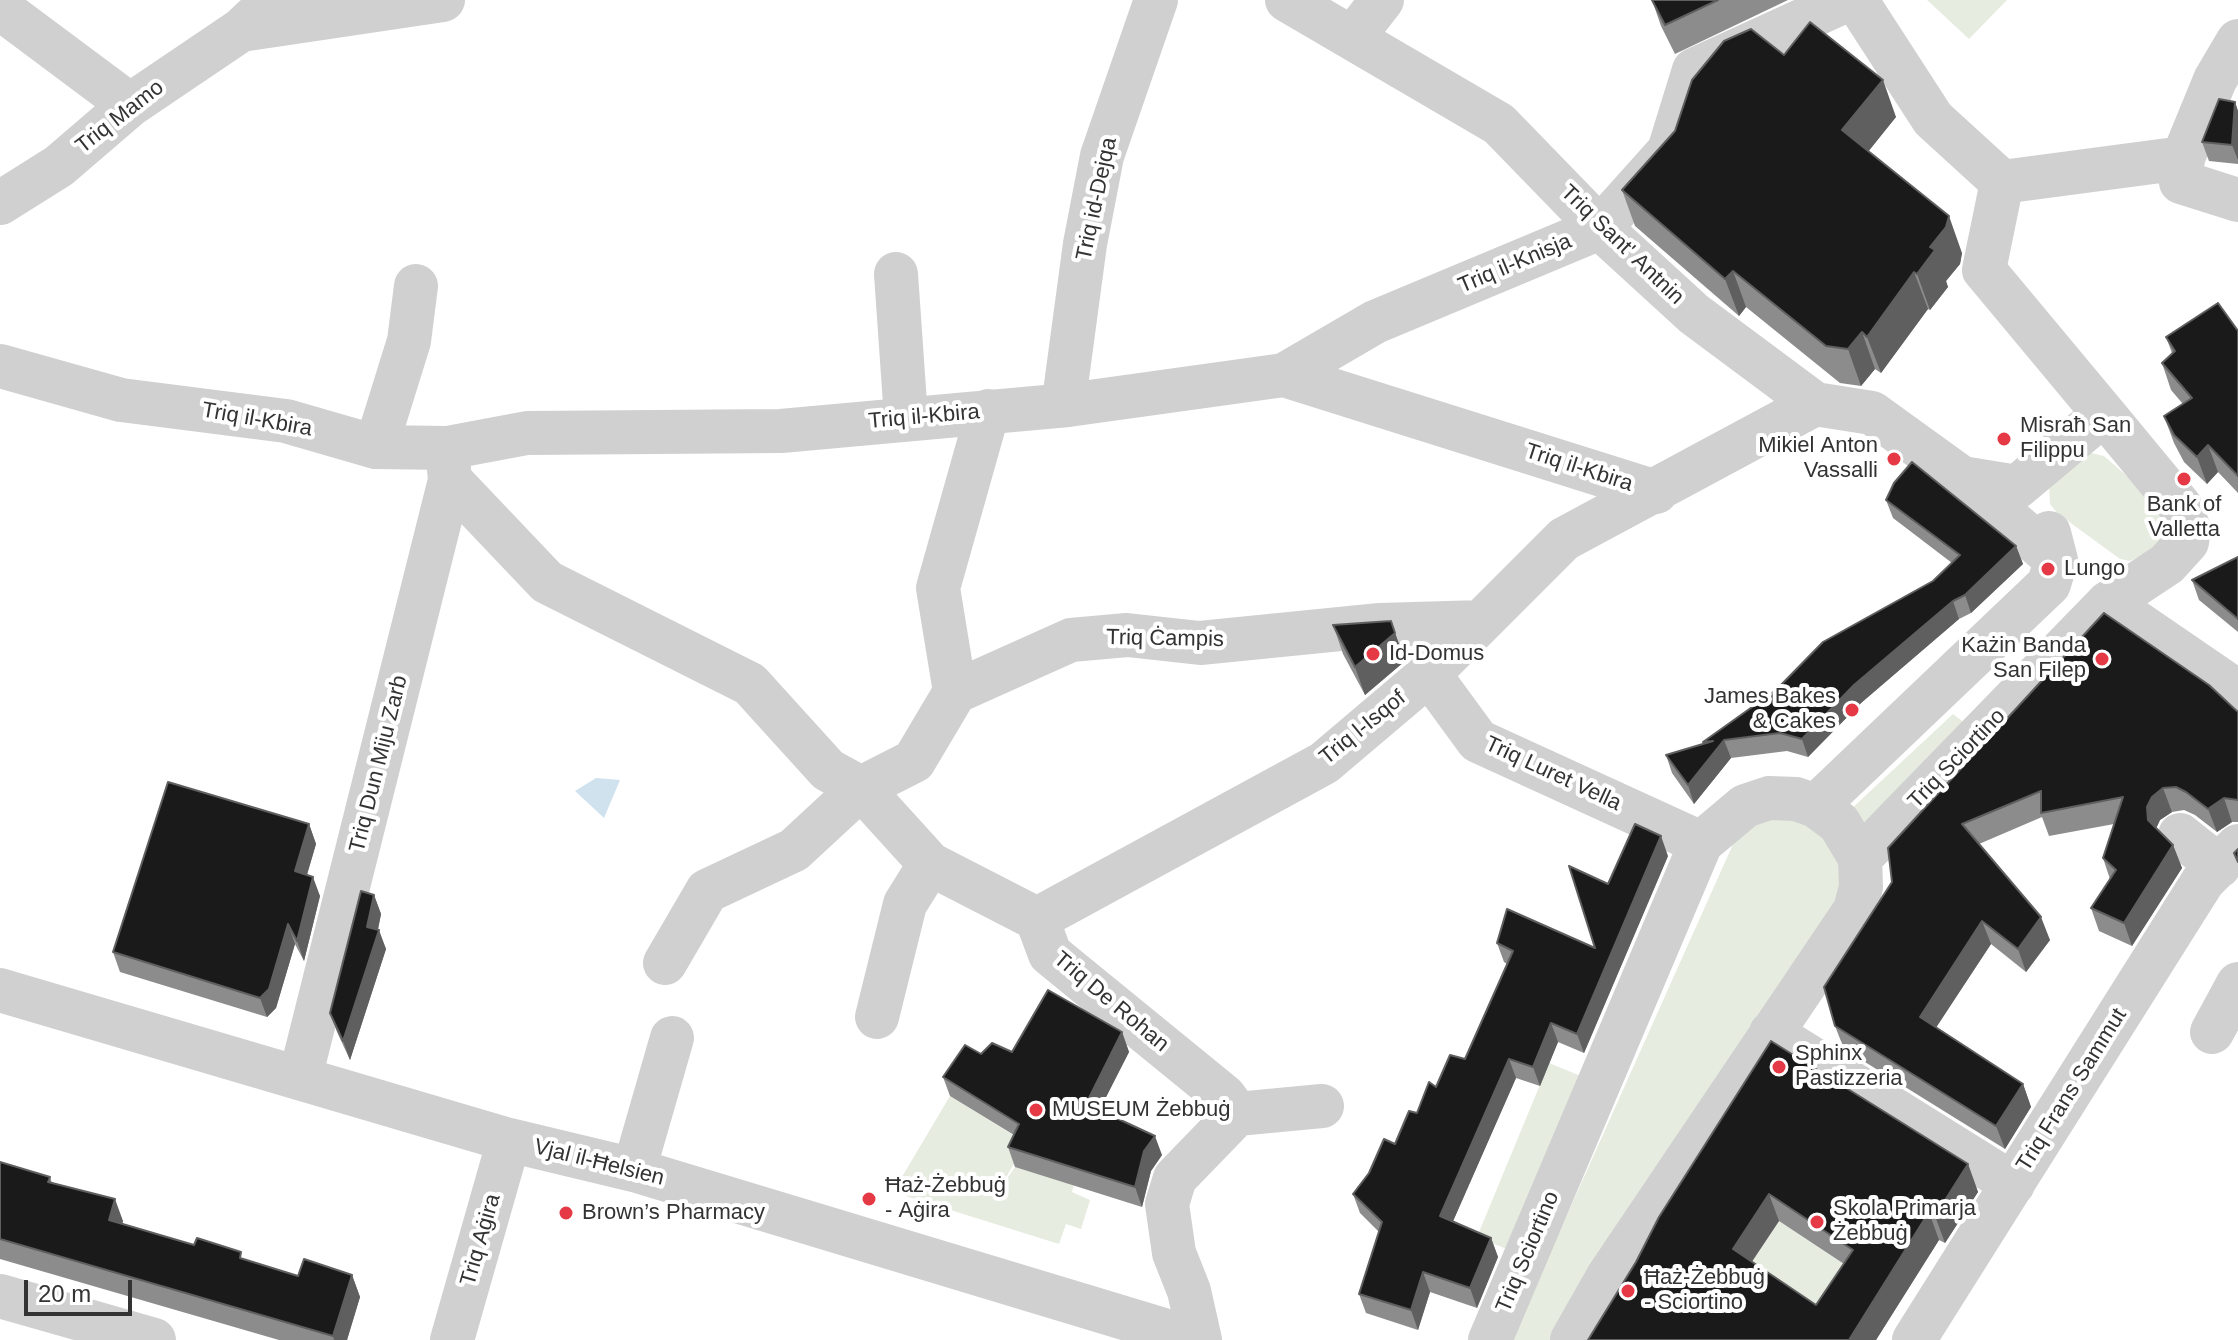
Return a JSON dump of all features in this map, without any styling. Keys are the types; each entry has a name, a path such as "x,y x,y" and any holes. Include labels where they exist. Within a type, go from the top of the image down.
{"street":[{"name":"Triq Mamo","path":"0,203 59,166 130,105 241,30 273,0"},
{"name":"Triq Mamo","path":"241,30 443,0"},
{"name":"Triq id-Dejqa","path":"1068,405 1066,385 1085,244 1102,156 1156,0"},
{"name":"Triq Sant' Antnin","path":"1287,0 1354,36 1499,124 1600,228 1694,314 1815,404 1872,413 1962,478 2056,560"},
{"path":"1354,36 1382,0"},
{"name":"Triq il-Knisja","path":"1284,375 1375,322 1600,228 1669,151 1694,70 1847,0"},
{"path":"1856,0 1933,119 2002,182 2183,158"},
{"path":"5,5 130,105"},
{"path":"2238,41 2215,80 2183,158 2181,182 2238,200"},
{"path":"1572,1340 1609,1275 1855,910 1861,887 1860,858 1839,823 1816,806 2049,584 2056,560 2034,475 2104,414 1984,270 2002,182"},
{"path":"896,274 906,418"},
{"path":"376,447 409,341 416,286"},
{"name":"Triq il-Kbira","path":"0,366 121,400 286,421 448,464 527,433 781,431 1068,405 1284,375 1656,492 1815,404"},
{"path":"665,963 707,891 794,850 861,788 914,761 955,692 938,588 988,411"},
{"name":"Triq Sciortino","path":"1860,858 2108,603 2167,564 2187,542 2186,517 2104,414"},
{"path":"448,464 547,582 750,684 828,770 861,788 930,864 1037,919"},
{"name":"Triq Dun Miju Zarb","path":"300,1078 448,464"},
{"name":"Triq Sant' Antnin","path":"1962,478 2017,487 2034,475"},
{"name":"Triq l-Isqof","path":"1037,919 1324,763 1429,674 1564,539 1656,492"},
{"path":"2167,564 2166,613 2179,649"},
{"path":"2108,603 2238,692"},
{"name":"Triq Ċampis","path":"955,692 1071,640 1127,635 1200,643 1380,625 1481,622"},
{"name":"Triq Luret Vella","path":"1429,674 1478,741 1701,843"},
{"name":"Triq Sciortino","path":"1490,1340 1701,843 1745,806 1769,798 1796,799 1816,806"},
{"path":"2180,835 2228,856"},
{"name":"Triq Frans Sammut","path":"1914,1340 2203,881 2228,856"},
{"path":"877,1017 905,904 930,864"},
{"name":"Triq De Rohan","path":"1037,919 1050,954 1224,1096 1237,1114"},
{"path":"2212,1032 2238,984"},
{"name":"Vjal il-Ħelsien","path":"0,990 509,1140 634,1170 1198,1340"},
{"path":"1771,1033 2013,1184"},
{"path":"634,1170 672,1038"},
{"path":"1198,1340 1189,1291 1174,1253 1167,1204 1175,1178 1237,1114 1322,1106"},
{"name":"Triq Aġira","path":"452,1340 509,1140"},
{"path":"0,1296 154,1340"}],"shaded area":[{"path":"1927,0 2007,0 1969,39"},
{"path":"2087,452 2104,456 2165,509 2170,526 2157,548 2130,561 2120,559 2057,513 2050,504 2049,487"},
{"path":"1953,714 1966,724 1860,826 1849,811"},
{"path":"1815,816 1852,877 1557,1340 1511,1340 1734,842 1757,818"},
{"path":"1549,1063 1588,1079 1514,1252 1477,1237"},
{"path":"950,1096 1026,1143 997,1193 1015,1167 1080,1163 1072,1192 1090,1200 1081,1229 1066,1224 1059,1244 893,1192"},
{"path":"1779,1221 1863,1277 1826,1332 1743,1276"}],"water":[{"path":"596,778 620,780 604,818 575,791"}],"building":[{"path":"1652,0 1718,0 1665,25"},
{"path":"1810,22 1883,80 1842,130 1949,216 1946,227 1930,247 1935,250 1917,274 1914,272 1867,337 1862,332 1848,349 1826,346 1733,271 1725,279 1622,190 1675,131 1692,80 1724,41 1751,29 1784,55"},
{"path":"2219,99 2235,102 2232,145 2202,142"},
{"path":"2218,303 2238,331 2238,476 2208,445 2197,457 2174,435 2164,416 2192,398 2162,363 2175,351 2166,337"},
{"path":"1912,462 2016,546 1965,595 1953,601 1854,685 1802,739 1780,733 1724,740 1688,785 1666,755 1713,741 1703,742 1776,690 1823,642 1933,581 1960,555 1886,500 1894,483"},
{"path":"2238,557 2238,619 2192,580"},
{"path":"2104,613 2209,685 2238,712 2238,800 2224,798 2208,809 2176,787 2163,788 2152,797 2147,807 2148,820 2173,845 2124,923 2091,908 2116,870 2103,858 2123,797 2041,813 2041,791 1962,824 2041,917 2018,949 1982,921 1920,1017 2023,1084 1996,1126 1835,1026 1824,987 1892,882 1888,848"},
{"path":"1391,621 1395,633 1355,667 1333,625"},
{"path":"168,782 309,824 295,871 313,877 297,941 288,924 269,989 260,998 113,952"},
{"path":"1635,824 1661,836 1577,1034 1551,1023 1533,1067 1509,1059 1440,1216 1491,1238 1470,1288 1423,1272 1411,1310 1359,1294 1382,1222 1353,1194 1369,1173 1384,1139 1395,1144 1409,1111 1417,1113 1429,1082 1436,1087 1450,1055 1465,1059 1513,951 1497,943 1507,909 1595,948 1569,866 1608,884"},
{"path":"361,891 374,895 367,927 379,930 343,1041 330,1013"},
{"name":"MUSEUM Żebbuġ","path":"1048,990 1122,1032 1086,1104 1155,1136 1144,1151 1135,1187 1008,1147 1019,1124 943,1077 965,1045 981,1054 992,1043 1012,1052"},
{"path":"1771,1041 1968,1164 1935,1216 1929,1212 1849,1340 1588,1340 1636,1262 1659,1217","holes":["1769,1194 1853,1250 1816,1305 1733,1249"]},
{"path":"0,1162 50,1177 48,1182 115,1199 109,1220 194,1245 197,1238 241,1252 240,1258 298,1276 304,1259 352,1275 333,1336 0,1239"}],"place":[{"name":"Misraħ San Filippu","path":"2004,439"},
{"name":"Mikiel Anton Vassalli","path":"1894,459"},
{"name":"Bank of Valletta","path":"2184,479"},
{"name":"Lungo","path":"2048,569"},
{"name":"Id-Domus","path":"1373,654"},
{"name":"Każin Banda San Filep","path":"2102,659"},
{"name":"James Bakes & Cakes","path":"1852,710"},
{"name":"Sphinx Pastizzeria","path":"1779,1067"},
{"name":"MUSEUM Żebbuġ","path":"1036,1110"},
{"name":"Ħaż-Żebbuġ - Aġira","path":"869,1199"},
{"name":"Brown’s Pharmacy","path":"566,1213"},
{"name":"Skola Primarja Żebbuġ","path":"1817,1222"},
{"name":"Ħaż-Żebbuġ - Sciortino","path":"1628,1291"}]}
